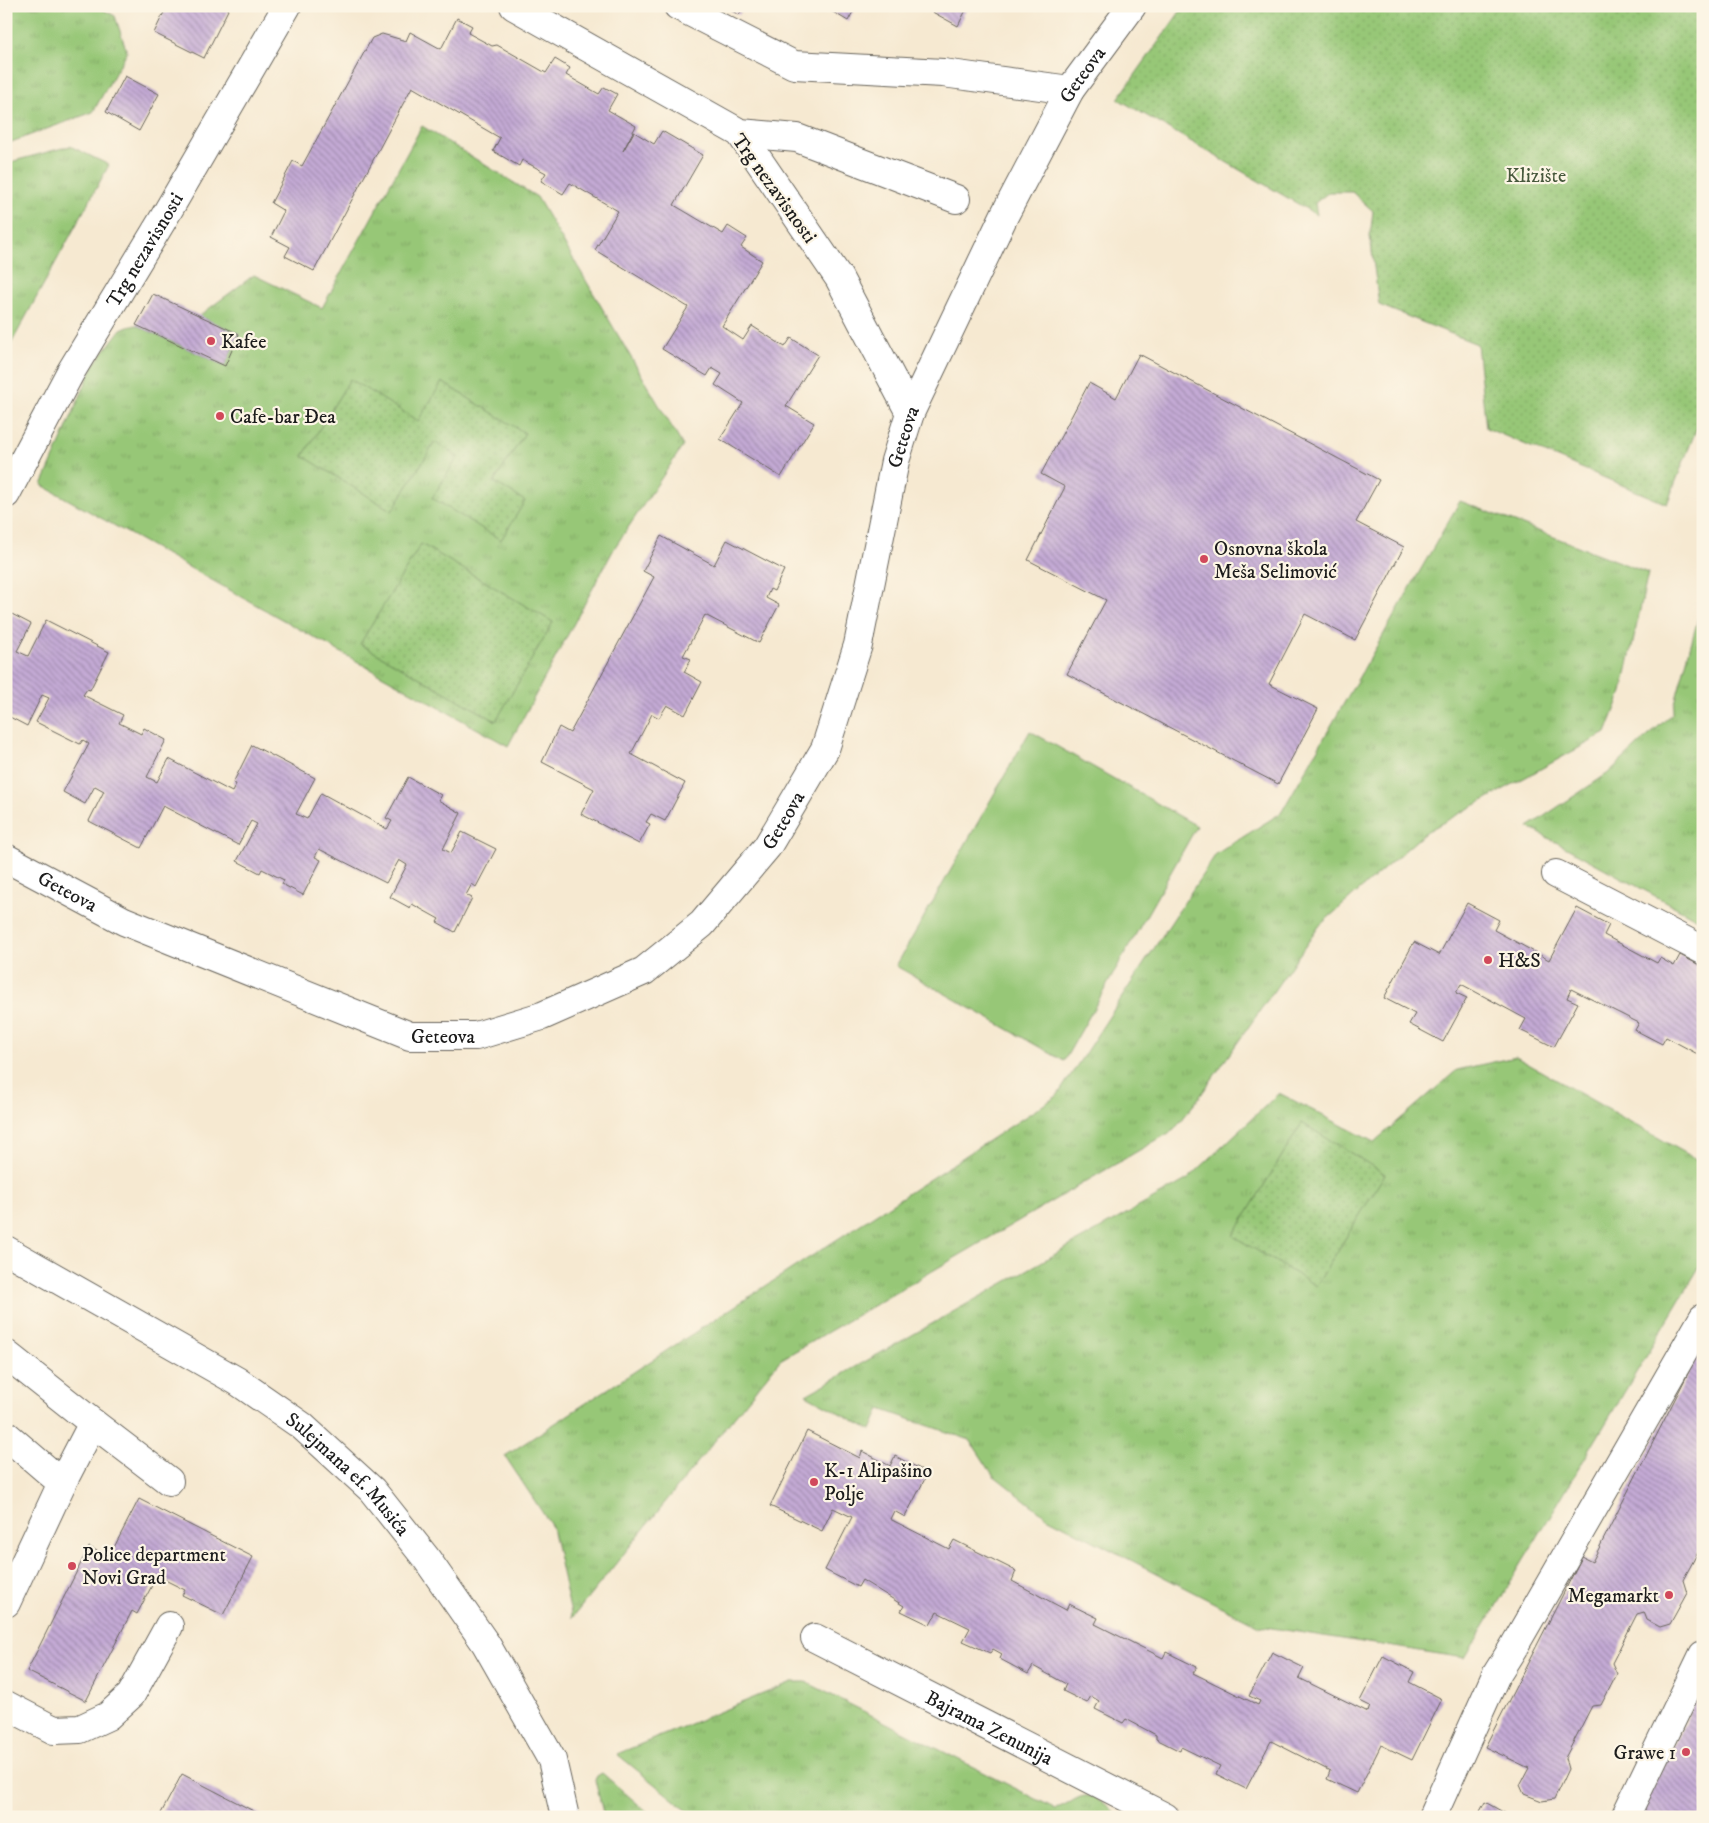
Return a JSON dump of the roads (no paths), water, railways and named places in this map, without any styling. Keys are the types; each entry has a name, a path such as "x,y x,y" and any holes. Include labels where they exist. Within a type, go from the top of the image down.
{"street":[{"name":"Trg nezavisnosti","path":"6,494 70,373 162,222 287,6"},
{"name":"Trg nezavisnosti","path":"514,6 740,133 839,278 910,413"},
{"path":"678,6 794,65 943,73 1070,90"},
{"name":"Geteova","path":"6,858 124,922 410,1036 476,1036 542,1016 644,971 702,924 767,848 825,749 858,645 895,461 910,413 1005,214 1070,90 1132,6"},
{"path":"740,133 797,138 956,199"},
{"path":"1556,874 1703,950"},
{"name":"Sulejmana ef. Musića","path":"6,1250 237,1381 302,1426 372,1490 426,1558 486,1644 552,1760 565,1817"},
{"path":"1432,1817 1496,1676 1703,1318"},
{"path":"6,1354 169,1482"},
{"path":"6,1603 62,1483 93,1423"},
{"path":"6,1436 62,1483"},
{"path":"6,1705 54,1730 80,1729 108,1716 131,1695 169,1626"},
{"name":"Bajrama Zenunija","path":"815,1638 1165,1817"},
{"path":"1625,1817 1703,1655"}],"place":[{"name":"Kafee","path":"211,341"},
{"name":"Cafe-bar Đea","path":"220,416"},
{"name":"Osnovna škola Meša Selimović","path":"1204,559"},
{"name":"H&S","path":"1488,960"},
{"name":"K-1 Alipašino Polje","path":"814,1482"},
{"name":"Police department Novi Grad","path":"72,1566"},
{"name":"Megamarkt","path":"1669,1595"},
{"name":"Grawe 1","path":"1686,1752"}],"park label":[{"name":"Klizište","path":"1536,175"}]}
